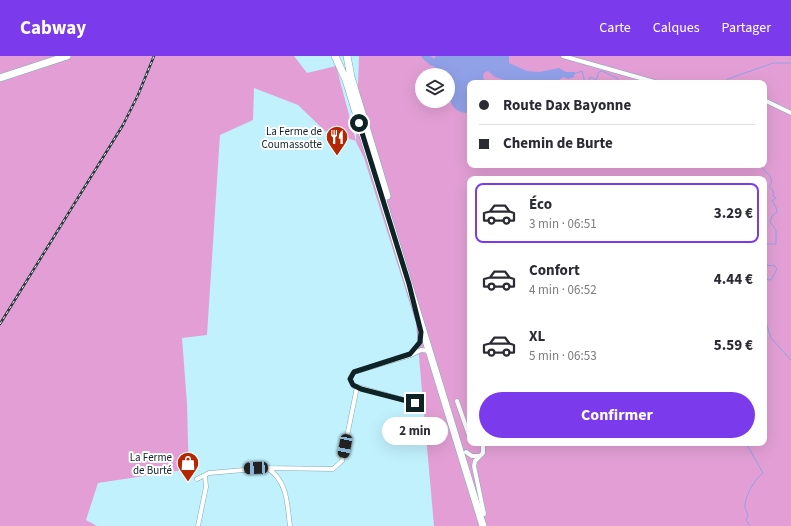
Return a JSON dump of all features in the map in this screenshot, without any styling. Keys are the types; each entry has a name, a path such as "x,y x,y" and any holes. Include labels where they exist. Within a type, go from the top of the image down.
{"main road":[{"path":"0,76 57,56"},
{"path":"0,76 67,56"},
{"path":"335,56 346,80 483,526"},
{"path":"347,56 351,77 488,526"}],"street":[{"path":"563,56 647,80"},
{"path":"767,101 791,113"},
{"path":"406,356 415,350 421,336 409,284"},
{"path":"415,403 357,387 353,385 350,379 354,372 421,350 430,351"},
{"path":"197,478 205,474 267,468 333,469 342,461 357,387"},
{"path":"457,401 467,429"},
{"path":"483,446 484,450 481,456 475,461 474,466 484,514"},
{"path":"466,452 472,456 481,456"},
{"path":"267,468 280,481 285,489 290,526"},
{"path":"198,526 206,487 205,474"}],"shaded area":[{"path":"0,56 294,56 307,73 336,66 356,141 325,131 298,105 254,88 253,120 220,135 207,335 182,338 187,403 189,480 183,470 98,483 86,520 97,526 0,526"},
{"path":"359,56 791,56 791,526 434,526 416,323 364,158 356,142"}],"water":[{"path":"436,56 509,56 509,63 527,71 539,72 559,68 566,72 575,72 574,77 568,79 563,77 559,80 504,80 495,77 488,71 484,73 483,78 485,80 467,80 467,113 462,112 455,108 455,68 435,68 431,64"}],"waterway":[{"path":"425,56 432,62"},
{"path":"727,80 773,63 791,63"},
{"path":"574,74 582,71 584,80"},
{"path":"596,80 599,72 602,71 617,78 618,80"},
{"path":"589,80 590,77 596,80"},
{"path":"762,168 770,176 772,182 769,186 773,191 773,196 776,198 772,201 777,212 772,216 770,222 776,230 776,244 767,245"},
{"path":"767,265 775,266 777,269 771,280 767,279"},
{"path":"767,325 771,338 791,360"},
{"path":"748,446 763,473 754,484 745,503 748,516 746,520 750,526"}],"railway":[{"path":"0,324 123,125 138,95 154,56"}],"place":[{"name":"La Ferme de Coumassotte","path":"337,156"},
{"name":"La Ferme de Burté","path":"188,482"}],"route":[{"path":"359,123 409,284 421,336 417,347 410,354 354,372 350,379 354,386 361,389 415,403"}]}
